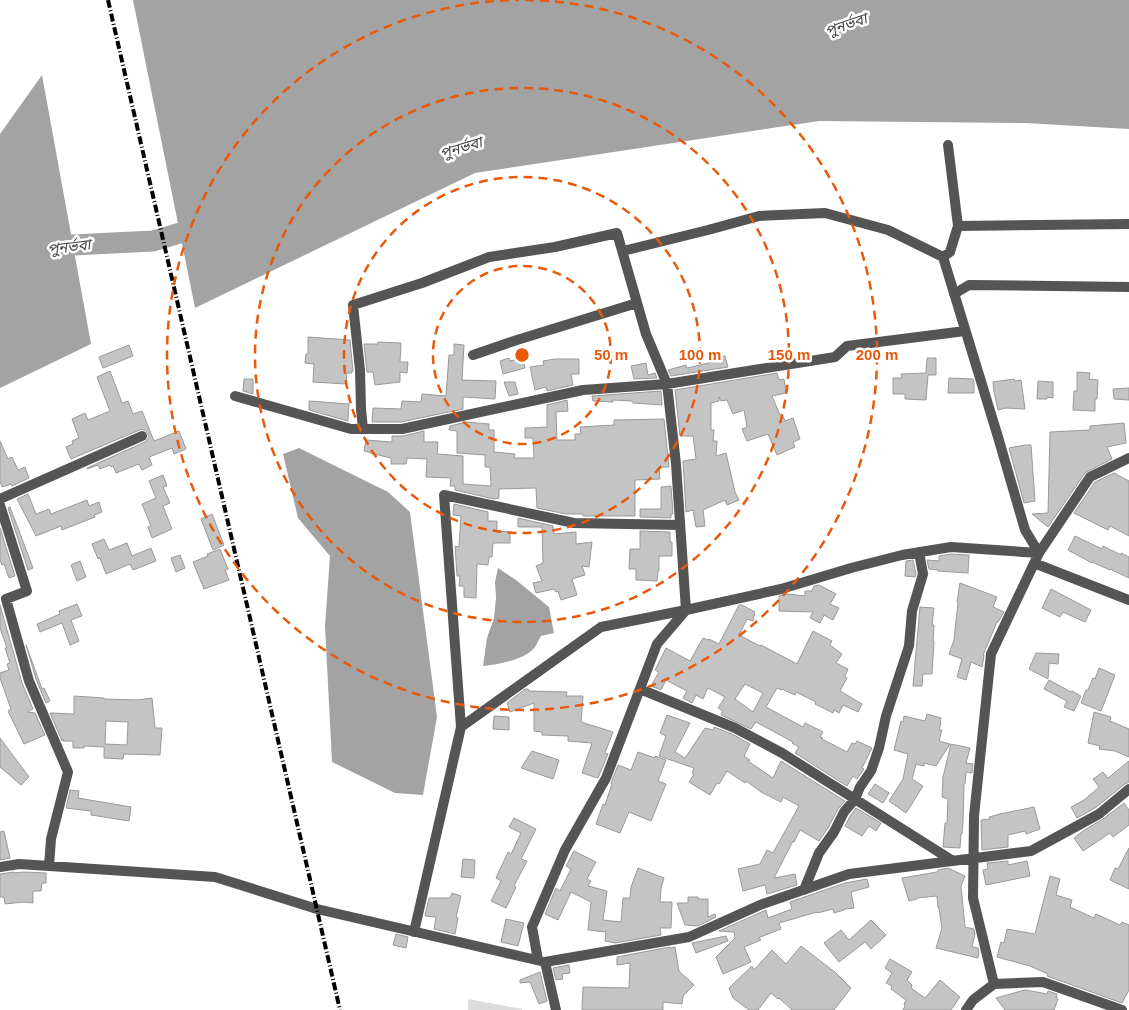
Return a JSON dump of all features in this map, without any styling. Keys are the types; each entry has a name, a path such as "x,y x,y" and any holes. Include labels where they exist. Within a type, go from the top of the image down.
{"street":[{"path":"943,257 950,252 958,226 948,145"},
{"path":"623,251 759,216 825,213 888,230 943,257 1025,530 1039,553"},
{"path":"958,226 1129,224"},
{"path":"363,429 360,370 353,305 422,283 489,257 555,247 618,233 646,334 666,384 676,464 686,610 657,644 606,778 565,850 532,927 556,1010"},
{"path":"954,294 969,285 1129,287"},
{"path":"473,355 637,303"},
{"path":"234,396 351,429 402,429 583,390 666,384 834,357 847,346 965,331"},
{"path":"0,499 142,436"},
{"path":"994,984 973,898 974,816 992,654 1039,553 1090,477 1129,458"},
{"path":"414,932 461,727 444,495 574,524 680,524"},
{"path":"0,505 27,591 6,599 29,681 68,772 51,839 49,866"},
{"path":"461,727 601,626 781,589 902,554 951,547 1039,553"},
{"path":"804,890 819,853 871,771 879,748 886,716 908,646 912,611 923,574 919,552"},
{"path":"1034,563 1129,600"},
{"path":"640,689 735,728 782,753 953,860"},
{"path":"0,867 19,864 215,877 317,909 541,961 689,937 760,905 849,874 1032,850 1099,814 1129,789"},
{"path":"966,1010 972,1000 994,984 1043,982 1122,1010"}],"shaded area":[{"path":"468,999 522,1009 522,1010 468,1010"}],"water":[{"path":"133,0 1129,0 1129,129 1025,123 819,121 475,173 195,308"},
{"path":"42,75 91,344 0,388 0,134"},
{"path":"299,448 388,492 410,512 437,717 423,795 395,793 332,762 325,626 330,556 298,518 283,454"},
{"path":"498,568 549,607 554,633 541,636 535,647 525,655 511,661 483,666 487,638 494,618 495,582"}],"building":[{"path":"308,337 350,340 353,371 352,373 347,373 346,384 313,382 314,364 305,363 306,354 308,354"},
{"path":"378,342 401,343 400,362 408,362 407,373 400,372 400,382 375,385 373,372 367,372 364,344 378,344"},
{"path":"454,344 464,345 462,380 496,381 495,399 463,397 463,409 401,422 372,422 373,408 401,409 402,401 421,402 422,394 446,396 449,355 454,355"},
{"path":"129,345 133,356 103,368 99,357"},
{"path":"725,356 728,367 671,376 668,370 686,365 687,368 717,361 716,358"},
{"path":"509,358 510,361 523,358 525,368 503,374 500,361"},
{"path":"927,358 936,358 936,375 928,375 926,400 905,399 905,394 893,394 893,378 902,378 901,374 926,373"},
{"path":"579,359 579,374 571,374 573,385 547,391 546,387 535,390 530,367 544,365 543,361"},
{"path":"646,363 648,375 655,373 657,378 634,379 631,366"},
{"path":"110,371 122,403 128,401 133,414 142,411 154,441 179,431 186,449 174,454 172,448 149,457 152,465 142,470 139,464 116,473 113,466 111,467 110,465 100,469 98,465 87,469 145,442 149,437 146,431 142,429 71,459 66,447 73,444 72,441 79,438 72,419 85,413 88,420 110,411 97,377"},
{"path":"1077,372 1090,373 1089,379 1098,380 1095,411 1073,410 1074,391 1077,391"},
{"path":"777,373 779,380 784,379 786,393 772,396 780,415 782,414 785,421 793,418 800,439 793,442 795,447 777,455 768,434 747,441 742,429 747,427 744,410 733,414 727,400 721,401 719,397 719,401 711,403 711,430 714,430 713,441 717,441 716,456 726,453 735,492 739,500 727,505 725,500 703,510 705,526 696,527 693,510 686,512 683,461 696,459 693,436 680,436 675,390"},
{"path":"949,378 973,379 974,393 948,393"},
{"path":"244,379 253,379 253,394 243,391"},
{"path":"1014,379 1015,381 1021,380 1025,409 1005,408 998,410 993,382"},
{"path":"1038,381 1053,382 1053,398 1037,399"},
{"path":"504,382 515,382 518,394 509,396"},
{"path":"1129,388 1129,400 1114,399 1113,389"},
{"path":"661,391 662,405 633,403 632,401 593,401 592,396"},
{"path":"567,400 568,411 556,412 557,440 575,440 575,434 581,434 580,427 614,425 614,420 664,419 669,467 659,467 660,479 635,480 635,516 583,516 583,514 566,514 537,508 536,488 499,489 499,498 494,499 455,490 455,486 450,486 451,478 426,477 427,459 407,458 406,464 391,464 391,458 364,451 366,440 392,442 392,436 403,436 424,431 424,442 438,442 437,454 463,456 463,484 491,486 490,467 485,467 485,455 457,453 457,431 449,430 450,426 466,422 489,424 489,430 494,430 494,452 515,454 514,458 534,458 533,438 525,438 525,428 547,427 547,405"},
{"path":"309,401 349,404 348,421 309,410"},
{"path":"1124,423 1126,443 1107,447 1112,459 1085,473 1048,527 1032,514 1048,513 1050,432 1090,430 1090,426"},
{"path":"0,441 8,459 12,457 18,470 25,467 29,478 12,486 11,484 2,487 0,481"},
{"path":"1031,445 1035,501 1024,503 1009,448"},
{"path":"1114,473 1129,481 1129,536 1110,526 1108,530 1074,513 1095,482"},
{"path":"163,475 167,486 163,487 170,503 163,506 172,529 152,538 148,527 151,526 142,504 156,498 149,481"},
{"path":"671,486 673,514 671,514 671,518 640,517 640,509 661,509 661,487"},
{"path":"28,494 36,514 49,509 51,514 87,500 89,506 99,502 102,512 94,515 95,517 62,530 61,526 36,536 17,499"},
{"path":"454,504 488,512 488,521 497,521 497,531 510,532 510,543 493,543 492,557 489,557 488,565 477,564 476,598 464,597 464,586 459,586 460,576 457,576 455,546 459,547 461,516 453,515"},
{"path":"10,507 33,568 28,570 8,508"},
{"path":"212,514 224,545 213,550 201,519"},
{"path":"518,518 553,526 554,534 576,532 576,544 592,542 589,567 582,566 585,575 572,579 577,595 561,600 558,591 556,592 554,589 536,593 533,583 542,581 536,566 543,563 542,527 518,527"},
{"path":"0,528 15,576 9,578 4,564 2,565 0,560"},
{"path":"640,531 670,532 672,556 659,556 657,581 636,580 636,569 629,569 630,549 640,549"},
{"path":"1075,536 1102,549 1103,546 1129,557 1129,578 1092,563 1068,550"},
{"path":"104,539 109,550 127,543 132,556 151,548 156,561 133,570 130,564 106,574 92,544"},
{"path":"220,549 228,569 225,570 229,580 204,589 193,562"},
{"path":"951,554 969,555 968,573 929,569 927,560 939,561 939,556"},
{"path":"180,555 185,568 176,572 171,558"},
{"path":"913,560 915,577 905,576 906,561"},
{"path":"80,561 86,577 77,581 71,565"},
{"path":"960,583 997,597 993,607 1004,612 997,622 983,655 982,667 971,662 966,680 957,677 962,659 949,654 954,640"},
{"path":"819,585 836,594 830,604 839,608 833,620 824,615 820,623 810,618 813,612 779,611 779,596 787,594 805,596 805,591 812,591 814,586"},
{"path":"1051,589 1091,610 1085,622 1063,612 1060,617 1042,608"},
{"path":"77,604 82,616 71,620 79,641 70,645 62,623 40,632 37,624 60,614 59,611"},
{"path":"0,605 22,683 33,709 27,712 35,713 45,735 24,744 8,711 11,709 0,678 0,673 9,670 7,664 10,663 0,628"},
{"path":"739,605 755,612 753,621 747,619 739,635 797,664 813,631 832,641 830,645 842,654 836,663 848,669 845,676 847,678 840,691 862,704 858,712 843,705 839,713 834,710 833,713 796,692 795,695 777,688 766,707 803,727 805,723 823,732 820,737 822,739 847,752 852,743 855,744 857,741 872,748 862,768 864,769 857,779 853,776 847,786 795,753 799,747 793,742 756,722 751,729 721,715 723,711 718,708 725,697 708,688 703,699 696,695 692,703 683,698 687,691 666,680 661,690 651,686 659,672 655,670 666,648 690,661 703,638 719,644","holes":["745,684 763,693 753,712 735,699"]},
{"path":"920,607 934,608 932,674 923,674 922,686 913,686"},
{"path":"26,645 42,689 44,688 50,701 46,703 36,679"},
{"path":"1036,653 1059,654 1058,664 1049,663 1048,679 1029,669"},
{"path":"1099,668 1115,675 1101,711 1081,703"},
{"path":"1049,680 1081,696 1074,711 1064,707 1067,701 1044,689"},
{"path":"525,689 529,691 567,692 566,696 583,696 581,722 613,732 605,753 608,754 598,778 582,773 592,743 568,741 568,736 542,735 542,732 534,731 534,703 510,712 507,703"},
{"path":"74,696 137,700 152,698 155,728 162,728 160,755 124,754 123,759 104,758 104,747 84,746 84,748 73,748 73,741 63,741 63,739 62,741 50,713 74,714","holes":["106,721 128,722 127,745 105,744"]},
{"path":"1094,712 1111,717 1110,721 1129,729 1129,757 1115,751 1099,749 1100,746 1088,743"},
{"path":"927,714 941,718 939,730 942,730 939,741 950,744 936,766 924,763 924,766 916,764 912,779 923,786 906,813 889,801 903,779 908,754 894,750 904,716 925,721"},
{"path":"667,715 690,723 675,752 685,758 705,728 713,730 714,727 750,744 744,756 750,760 748,761 773,778 781,761 845,801 838,809 819,841 800,830 793,841 774,878 795,874 797,885 767,894 765,885 743,891 738,869 760,864 767,850 773,853 799,806 783,797 781,802 727,771 710,795 689,782 694,774 692,773 694,768 659,756 666,736 660,733"},
{"path":"494,716 509,717 509,730 493,729"},
{"path":"0,738 29,777 21,785 0,767"},
{"path":"951,744 970,748 966,763 973,764 972,773 966,772 964,784 960,848 943,847 948,799 942,797 943,777"},
{"path":"532,751 559,760 553,779 521,768"},
{"path":"638,752 666,760 658,781 666,784 651,821 629,812 620,833 596,824 603,804 605,805 618,765 631,770"},
{"path":"1129,761 1129,782 1095,808 1077,818 1071,807 1084,800 1099,787 1093,779 1103,772 1108,778"},
{"path":"875,784 889,793 883,803 868,794"},
{"path":"70,790 79,791 78,798 131,807 129,821 91,815 91,811 66,808"},
{"path":"1124,803 1129,810 1129,825 1113,837 1110,833 1083,851 1074,838"},
{"path":"1034,807 1040,829 1026,834 1025,831 1008,835 1008,847 982,850 981,820"},
{"path":"856,808 881,823 876,831 869,826 862,836 845,826"},
{"path":"514,818 536,829 521,859 527,861 514,886 516,887 506,908 491,901 501,881 496,878 508,852 511,854 521,833 509,827"},
{"path":"4,831 10,858 0,860 0,832"},
{"path":"1129,848 1129,889 1110,880 1115,868 1118,869"},
{"path":"574,851 596,862 587,879 591,881 588,886 607,891 603,920 621,922 623,898 630,898 631,887 638,868 664,878 660,902 672,902 671,928 660,928 661,935 615,943 605,941 606,932 588,930 591,902 571,892 558,920 545,914 556,888 560,891 571,869 566,866"},
{"path":"463,859 475,860 474,878 461,877"},
{"path":"1008,861 1008,865 1027,861 1030,876 986,885 983,870 988,869 987,863"},
{"path":"948,868 965,876 961,886 965,927 974,929 975,934 972,947 978,948 978,958 936,948 942,928 937,896 917,898 909,901 902,878 937,872 938,870"},
{"path":"14,872 46,873 46,883 42,883 41,891 33,891 33,903 5,904 4,897 0,897 0,874"},
{"path":"1050,876 1060,879 1056,895 1072,900 1070,907 1094,918 1096,914 1120,925 1122,922 1129,925 1129,990 1122,1003 1047,976 1048,974 1030,966 997,957 1001,942 1004,943 1007,929 1035,934"},
{"path":"867,879 869,887 851,892 854,908 834,913 833,909 817,912 779,923 781,929 758,938 761,940 744,947 751,962 723,974 716,957 735,938 734,932 719,931 766,910 768,918 792,909 790,902 845,883"},
{"path":"452,893 461,896 456,917 458,918 455,934 434,929 436,917 425,916 429,898 450,898"},
{"path":"688,897 708,899 708,917 715,914 716,917 698,926 685,925 677,903 688,903"},
{"path":"506,919 524,923 518,946 501,942"},
{"path":"871,920 886,935 871,949 865,942 839,962 824,943 841,930 849,940"},
{"path":"396,934 408,937 406,948 393,945"},
{"path":"726,936 728,941 696,953 692,943"},
{"path":"801,946 836,973 851,988 834,1010 792,1010 771,993 758,1010 749,1010 733,998 729,988 752,966 754,970 772,950 786,964"},
{"path":"675,947 679,971 694,985 683,996 682,1004 663,1002 663,1010 582,1010 583,987 629,988 630,963 617,965 617,957"},
{"path":"890,959 912,972 907,980 912,985 911,988 925,998 940,980 960,997 951,1010 903,1010 906,1000 891,989 892,986 886,983 892,973 885,968"},
{"path":"569,965 570,973 562,974 563,979 556,980 553,968"},
{"path":"540,972 547,1001 539,1004 530,982 520,983 520,980"},
{"path":"1025,990 1047,994 1048,991 1057,994 1056,998 1058,999 1054,1010 1005,1010 996,998"}],"waterway":[{"name":"পুনর্ভবা","path":"0,271 22,254 73,245 153,241 207,225"}],"railway":[{"path":"108,0 340,1010"}]}
